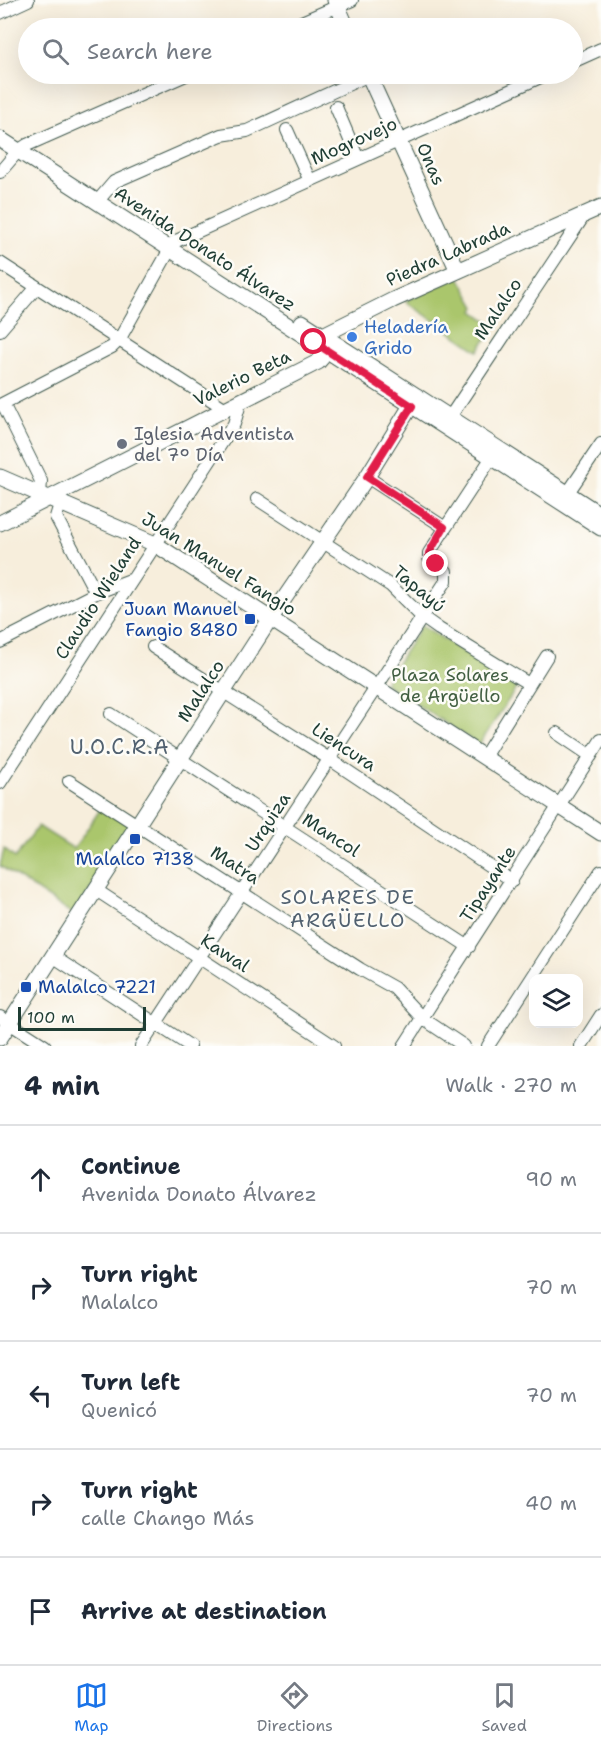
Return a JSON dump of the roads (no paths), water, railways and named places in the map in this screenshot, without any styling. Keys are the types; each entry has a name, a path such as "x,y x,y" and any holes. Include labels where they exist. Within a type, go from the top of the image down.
{"main road":[{"path":"336,3 343,18"},
{"name":"Onas","path":"372,84 458,271"},
{"name":"Avenida Donato Álvarez","path":"0,127 22,148 565,498 601,528"},
{"name":"Avenida Donato Álvarez","path":"0,140 22,148 102,196 172,245"},
{"name":"Piedra Labrada","path":"327,344 458,271 601,207"},
{"name":"Valerio Beta","path":"0,523 318,362 327,344"},
{"name":"Malalco","path":"0,1038 5,1020 54,957 271,618 367,477 415,401"},
{"name":"Avenida Donato Álvarez","path":"447,422 492,457 565,498 601,515"},
{"name":"Juan Manuel Fangio","path":"0,477 155,544 377,686 601,834"}],"street":[{"path":"0,13 28,0"},
{"path":"307,18 336,3 352,0"},
{"path":"583,58 601,50"},
{"path":"0,172 22,148 166,84"},
{"path":"102,196 114,182 221,135 247,131 347,84"},
{"name":"Mogrovejo","path":"172,245 526,84"},
{"path":"336,107 358,159"},
{"path":"287,130 310,181"},
{"name":"Malalco","path":"447,422 585,214"},
{"path":"96,593 1,405 112,347 119,340 172,245"},
{"path":"0,263 224,408"},
{"path":"0,330 37,287"},
{"name":"Claudio Wieland","path":"0,783 130,580 234,424 241,400"},
{"path":"565,498 601,444"},
{"path":"367,477 444,527 492,457"},
{"name":"Tapayú","path":"257,499 391,586 422,617 530,684"},
{"name":"Urquiza","path":"141,1046 331,760 447,578 446,571 429,558 429,553 444,527"},
{"path":"0,642 96,593 130,580"},
{"name":"Liencura","path":"153,647 331,760 512,881"},
{"path":"484,757 547,656"},
{"name":"Mancol","path":"111,714 469,947"},
{"path":"557,733 591,756"},
{"name":"Tipayante","path":"404,1046 601,740"},
{"name":"Matra","path":"69,781 394,988 422,1018 464,1046"},
{"path":"488,1046 601,871"},
{"name":"Kawal","path":"96,890 334,1046"},
{"path":"54,957 190,1046"},
{"path":"581,1046 601,1015"},
{"path":"5,1020 45,1046"}],"place":[{"name":"Heladería Grido","path":"352,337"},
{"name":"Iglesia Adventista del 7° Día","path":"122,444"},
{"name":"Juan Manuel Fangio 8480","path":"250,619"},
{"name":"Malalco 7138","path":"135,839"},
{"name":"Malalco 7221","path":"26,987"}],"district":[{"name":"U.O.C.R.A","path":"120,747"},
{"name":"SOLARES DE ARGÜELLO","path":"348,908"}],"park label":[{"name":"Plaza Solares de Argüello","path":"450,685"}]}
